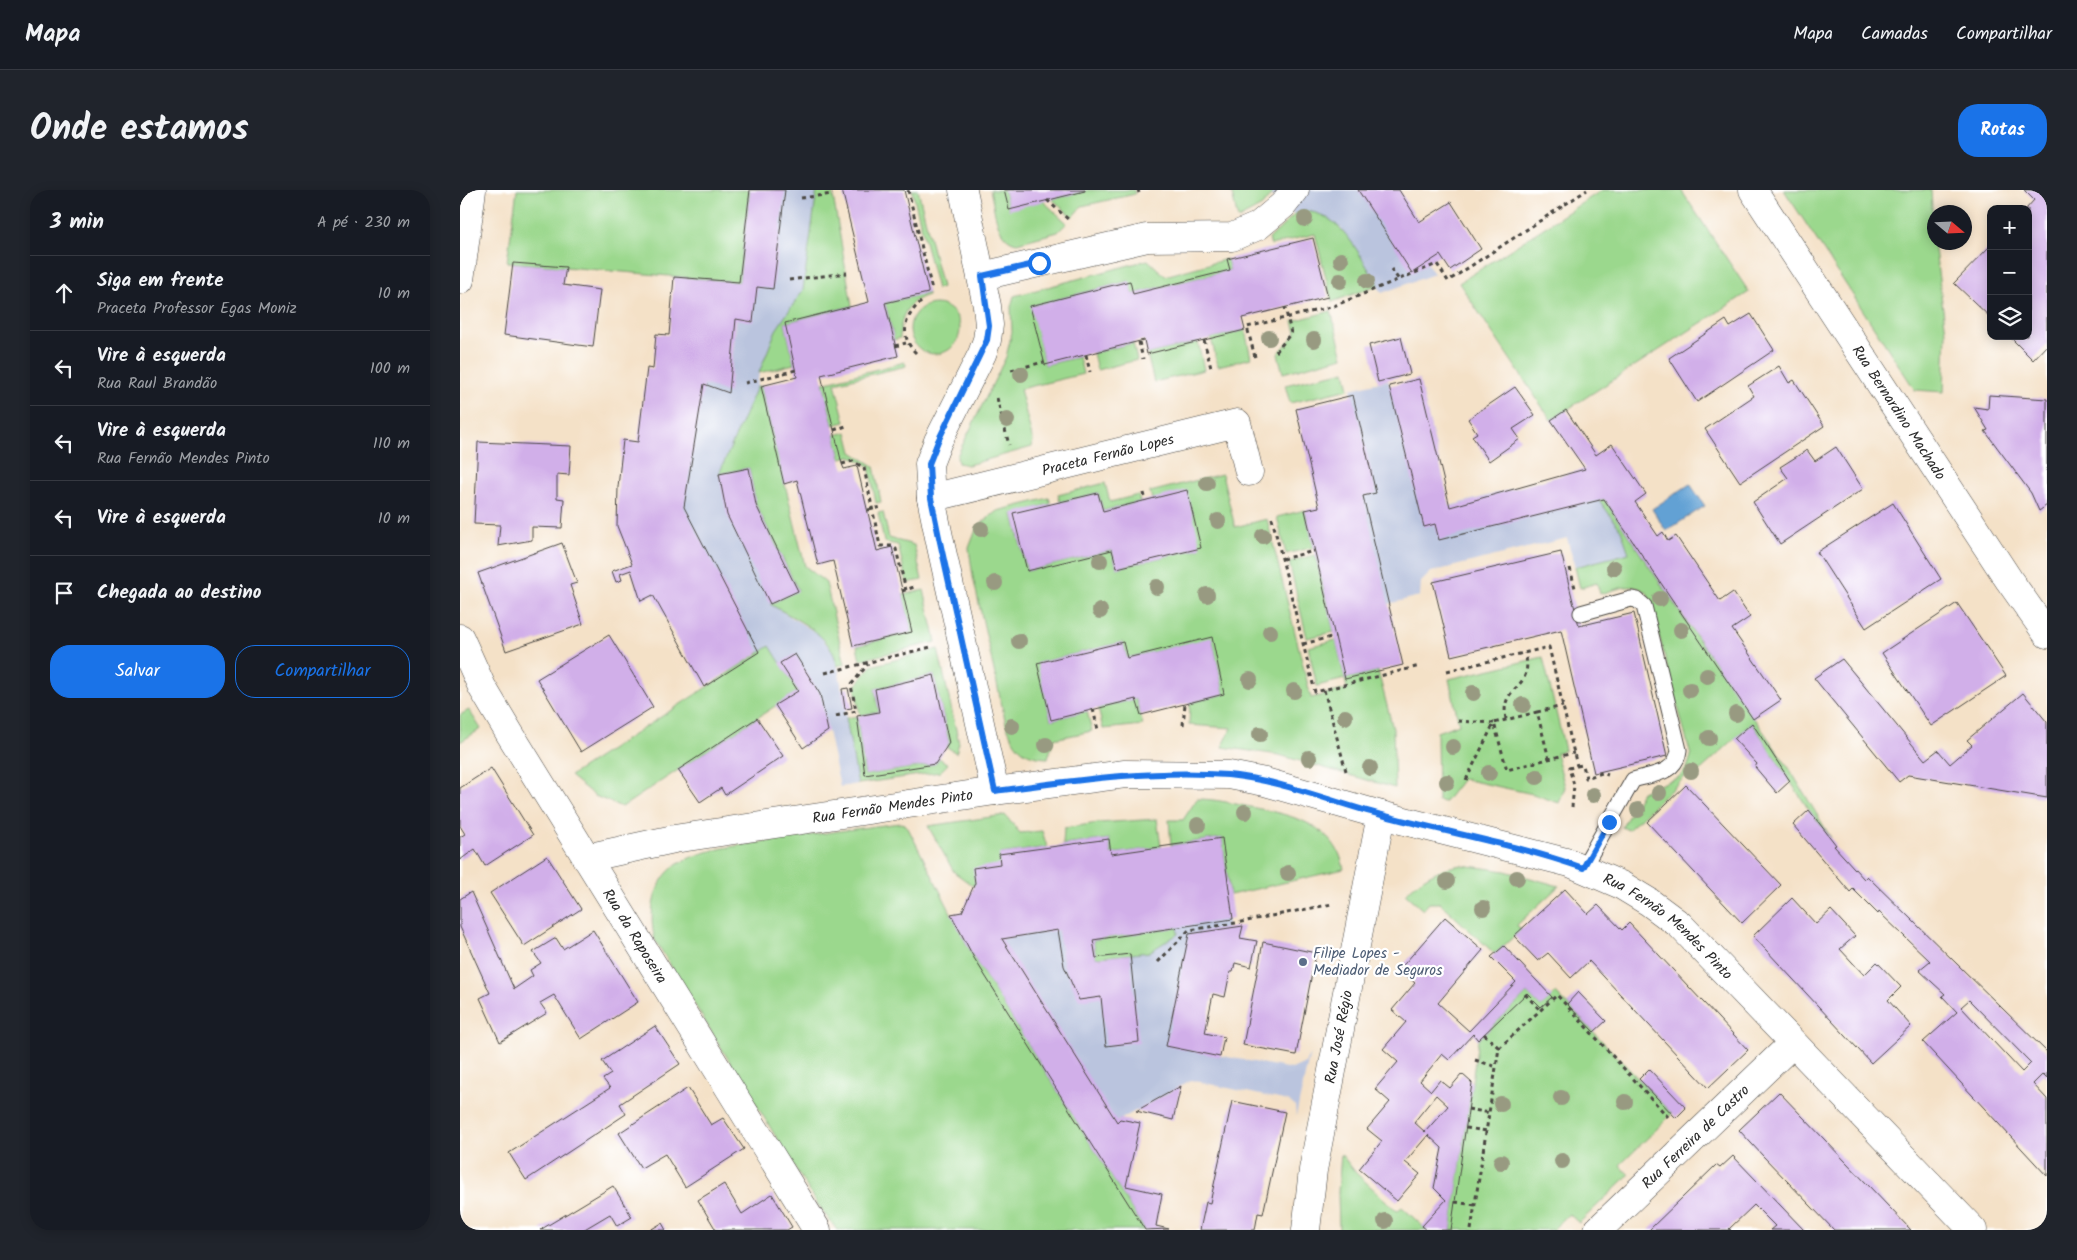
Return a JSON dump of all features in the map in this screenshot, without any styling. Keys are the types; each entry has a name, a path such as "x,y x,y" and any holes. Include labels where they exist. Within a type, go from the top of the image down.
{"street":[{"path":"460,280 472,190"},
{"path":"963,190 982,276 989,326 987,340 938,441 929,464 931,498 995,791"},
{"path":"982,276 1147,238 1232,237 1258,226 1283,205 1295,190"},
{"name":"Rua Bernardino Machado","path":"1753,190 1998,564 2047,634"},
{"name":"Praceta Fernão Lopes","path":"931,498 1237,423 1249,472"},
{"name":"Rua da Raposeira","path":"460,638 482,687 817,1230"},
{"name":"Rua Fernão Mendes Pinto","path":"586,858 674,839 995,791 1125,774 1229,776 1265,782 1381,815 1545,856 1583,868 1628,889 1660,909 1680,925 1972,1230"},
{"name":"Rua José Régio","path":"1306,1230 1313,1170 1381,815"},
{"name":"Rua Ferreira de Castro","path":"1598,1230 1794,1043"}],"lane":[{"path":"1581,613 1632,599 1637,600 1644,606 1679,750 1678,758 1668,770 1633,780 1583,868"}],"path":[{"path":"908,190 917,236 932,290"},
{"path":"1254,357 1247,328 1331,307 1437,264 1448,281 1587,190"},
{"path":"800,198 833,194"},
{"path":"1048,200 1069,220"},
{"path":"1391,269 1399,280"},
{"path":"789,280 847,273"},
{"path":"916,353 907,344 905,330 908,316 922,302"},
{"path":"1276,352 1291,333 1285,307"},
{"path":"1204,340 1211,368"},
{"path":"1139,342 1143,359"},
{"path":"895,346 907,344"},
{"path":"1086,355 1090,372"},
{"path":"1007,371 1044,362"},
{"path":"746,383 796,370"},
{"path":"995,392 1011,453"},
{"path":"834,430 846,426"},
{"path":"842,464 853,460 864,468 880,546 892,546 896,549 905,590"},
{"path":"1144,493 1146,500"},
{"path":"868,510 882,508"},
{"path":"1272,518 1315,692 1420,666"},
{"path":"1282,559 1314,551"},
{"path":"1303,644 1335,636"},
{"path":"825,673 937,646"},
{"path":"1447,672 1549,647 1577,766"},
{"path":"1506,719 1505,702 1508,694 1520,685 1527,671 1525,653"},
{"path":"836,716 856,711 851,685 869,662"},
{"path":"1324,690 1347,774"},
{"path":"1183,725 1185,704"},
{"path":"1458,721 1494,723 1563,706"},
{"path":"1093,710 1098,730"},
{"path":"1537,712 1549,759"},
{"path":"1494,723 1507,770 1574,752"},
{"path":"1466,780 1494,723"},
{"path":"1572,807 1574,785 1569,768 1582,765 1586,778 1602,774"},
{"path":"1158,962 1189,930 1236,923 1338,902"},
{"path":"1525,994 1540,1010"},
{"path":"1471,1230 1499,1048 1557,995 1668,1117"},
{"path":"1484,1034 1499,1048"},
{"path":"1475,1060 1497,1067"},
{"path":"1468,1109 1490,1113"},
{"path":"1466,1128 1487,1132"},
{"path":"1455,1202 1475,1204"}],"shaded area":[{"path":"750,190 817,190 803,290 770,344 759,373 757,387 719,474 749,468 756,505 798,591 770,604 818,634 836,655 858,784 840,787 820,694 811,681 798,691 780,663 759,652 730,671 667,551 704,384 729,392"},
{"path":"1275,190 1399,190 1440,255 1427,263 1434,274 1382,293 1341,228 1302,211 1294,215 1271,195"},
{"path":"1419,379 1450,506 1585,469 1599,500 1621,530 1629,553 1575,567 1567,538 1431,572 1421,582 1420,596 1388,604 1363,496 1376,493 1351,389 1388,380 1390,386"},
{"path":"1228,919 1201,1052 1292,1069 1305,1063 1310,1053 1296,1116 1295,1106 1288,1101 1191,1080 1087,1138 974,958 1002,939 1058,930 1064,966 1096,961 1177,927"}],"green space":[{"path":"517,190 750,190 739,282 507,262"},
{"path":"817,190 832,190 852,306 785,323 794,364 759,373 776,330 803,290"},
{"path":"912,190 918,190 942,287 937,289"},
{"path":"990,190 1004,190 1009,209 1043,201 1067,223 1058,232 1017,243 1010,240 1004,236 997,222"},
{"path":"1088,190 1134,190 1135,194 1082,206 1072,217 1052,199"},
{"path":"1231,190 1275,190 1262,206 1238,219"},
{"path":"1602,190 1681,190 1749,292 1551,420 1459,283"},
{"path":"1784,190 1931,190 1932,205 1927,205 1927,250 1935,250 1946,332 1944,392 1915,390"},
{"path":"1302,211 1316,213 1328,218 1339,227 1348,237 1378,285 1332,302 1315,234 1271,245 1269,239 1294,215"},
{"path":"1227,259 1230,270 1133,294 1129,281 1031,306 1045,365 1079,357 1083,374 1020,389 1033,441 1032,447 968,465 958,463 957,456 1006,357 1012,332 1011,307 1014,296 1148,260 1165,276"},
{"path":"928,293 928,295 915,301 906,311 901,323 900,338 894,340 885,303"},
{"path":"935,304 945,306 953,311 958,319 960,329 958,339 953,347 945,352 935,354 925,352 917,347 912,339 910,329 912,319 917,311 925,306"},
{"path":"1331,311 1343,357 1283,373 1278,354 1296,333 1293,321"},
{"path":"1245,330 1251,358 1218,366 1211,338"},
{"path":"1198,342 1204,370 1154,382 1147,354"},
{"path":"1133,343 1137,360 1097,370 1093,353"},
{"path":"905,362 906,366 835,383 845,422 833,425 823,383"},
{"path":"1345,371 1349,389 1290,403 1285,385"},
{"path":"761,386 805,566 826,583 845,664 837,666 834,655 820,636 801,622 770,604 798,590 756,505 749,468 719,474 757,387"},
{"path":"847,432 852,452 874,466 881,502 876,503 869,466 851,456 841,458 835,435"},
{"path":"1222,474 1235,527 1267,519 1311,698 1347,689 1345,679 1378,671 1393,729 1395,788 1279,755 1222,747 1232,728 1189,725 1190,703 1224,694 1212,638 1127,658 1123,642 1038,663 1051,720 1087,711 1092,731 1054,739 1048,758 1032,756 1016,745 1006,724 973,577 969,548 977,527 997,511 1049,498 1051,504 1013,514 1027,571 1112,550 1117,568 1200,548 1152,499 1150,492"},
{"path":"1105,483 1110,502 1138,495 1140,502 1103,511 1098,493 1060,502 1058,495"},
{"path":"1604,499 1687,623 1789,768 1831,838 1809,810 1752,723 1692,778 1688,774 1628,830 1622,827 1642,792 1679,777 1687,768 1691,756 1648,594 1637,588 1625,587 1600,594 1597,583 1580,588 1575,567 1629,553 1621,530 1599,500"},
{"path":"1305,510 1314,547 1286,554 1277,517"},
{"path":"883,512 889,538 914,545 922,580 907,583 898,545 884,542 878,513"},
{"path":"1315,555 1334,632 1307,638 1289,562"},
{"path":"924,590 936,642 860,660 857,646 912,632 903,595"},
{"path":"1336,640 1345,679 1317,686 1308,647"},
{"path":"770,646 798,691 622,807 595,796 570,776"},
{"path":"938,649 959,743 956,753 947,747 949,743 934,675 875,689 879,712 860,715 855,687 871,666"},
{"path":"1543,657 1565,750 1556,753 1565,787 1559,803 1533,794 1463,779 1445,802 1438,801 1437,732 1459,724 1449,679"},
{"path":"1136,699 1143,725 1103,729 1098,708"},
{"path":"469,710 481,729 460,742 460,715"},
{"path":"857,716 865,775 935,764 939,758 948,764 940,772 858,784 846,718"},
{"path":"1197,799 1219,801 1283,814 1310,825 1322,832 1332,842 1339,854 1344,869 1230,895 1222,838 1171,845 1169,820 1183,820"},
{"path":"1005,815 1020,833 1042,831 1047,847 1000,854 1000,864 973,886 954,872 928,826"},
{"path":"1157,819 1161,847 1111,854 1109,839 1063,845 1064,828 1098,823"},
{"path":"900,823 905,824 908,828 974,958 1145,1230 837,1230 816,1202 655,940 652,920 658,888 670,871 689,858 714,850"},
{"path":"1462,865 1505,871 1559,886 1517,925 1521,930 1495,954 1440,903 1429,903 1423,910 1405,894 1431,874 1446,868"},
{"path":"1177,927 1178,934 1149,952 1096,958 1093,940"},
{"path":"1527,993 1541,1007 1556,993 1672,1114 1620,1165 1629,1175 1579,1223 1569,1214 1552,1230 1451,1230 1478,1040"},
{"path":"1341,1154 1356,1173 1397,1211 1402,1207 1427,1230 1339,1230 1338,1192"}],"water":[{"path":"1690,484 1705,506 1666,531 1652,509"}],"building":[{"path":"750,190 785,190 773,289 757,287 753,322 736,319 729,393 704,384 684,507 759,652 704,687 653,595 641,601 631,570 620,574 622,580 616,582 612,571 632,564 617,526 618,487 623,440 638,442 647,368 653,369 656,334 669,335 674,277 739,282"},
{"path":"842,190 904,190 928,291 928,293 885,303 898,356 821,375 842,464 844,469 857,466 877,551 892,547 912,632 853,646 833,561 818,565 797,480 784,484 761,386 797,377 785,323 869,302"},
{"path":"1004,190 1085,190 1085,191 1009,210"},
{"path":"1358,190 1399,190 1419,222 1451,202 1481,249 1450,270 1440,255 1412,273"},
{"path":"2024,190 2047,190 2047,345 2033,360 2013,340 2032,340 2032,205 2030,205 2034,200"},
{"path":"1313,238 1328,297 1242,318 1245,330 1147,354 1144,340 1045,365 1030,306 1130,281 1133,294 1230,270 1227,259"},
{"path":"1987,249 1987,314 1954,283"},
{"path":"513,263 566,267 563,285 600,290 593,347 504,335"},
{"path":"1751,314 1774,350 1697,402 1669,358 1726,320 1730,327"},
{"path":"1401,337 1410,374 1378,382 1369,345"},
{"path":"1779,366 1789,383 1794,380 1824,426 1740,482 1705,429 1754,396 1748,386"},
{"path":"1419,379 1450,507 1585,469 1551,420 1566,410 1596,455 1612,444 1646,494 1635,502 1658,536 1663,532 1668,541 1676,536 1720,601 1733,592 1750,617 1732,629 1781,700 1753,719 1604,499 1439,540 1435,524 1424,527 1389,386"},
{"path":"1515,387 1535,415 1513,429 1520,439 1489,461 1472,436 1477,433 1468,419"},
{"path":"1353,395 1376,493 1363,496 1403,665 1345,679 1305,510 1319,507 1296,409"},
{"path":"1989,395 2047,399 2047,505 2039,511 2031,493 1985,431 1988,430 1974,407 1988,409"},
{"path":"478,442 571,446 569,475 557,474 557,498 564,499 562,528 532,527 532,540 498,546 500,525 474,524"},
{"path":"1836,447 1863,489 1780,544 1753,502 1788,478 1780,467 1807,450 1815,461"},
{"path":"749,468 756,505 798,591 770,604 727,515 719,474"},
{"path":"1187,490 1201,548 1117,568 1112,550 1027,571 1013,513 1098,493 1103,511"},
{"path":"1893,503 1941,579 1866,628 1817,552"},
{"path":"562,543 577,583 570,585 583,624 506,651 478,573"},
{"path":"1561,552 1579,626 1634,613 1667,756 1594,773 1561,630 1451,656 1433,582"},
{"path":"1957,603 2006,676 1931,726 1882,653"},
{"path":"609,635 653,707 581,752 537,679"},
{"path":"1212,637 1224,694 1141,715 1136,699 1051,720 1037,663 1123,642 1127,658"},
{"path":"795,654 820,694 828,731 803,748 775,705 798,691 780,663"},
{"path":"1842,659 1925,760 1938,750 1950,764 1972,745 1967,740 2023,693 2047,722 2047,798 1908,775 1899,782 1814,678"},
{"path":"934,675 949,743 935,764 865,775 857,716 879,712 875,689"},
{"path":"848,688 852,708 845,709 842,689"},
{"path":"757,718 783,756 725,795 721,788 700,802 678,770"},
{"path":"1752,723 1790,781 1777,793 1755,767 1757,764 1734,739"},
{"path":"491,768 533,835 485,866 475,849 460,860 460,837 465,834 460,826 460,788"},
{"path":"1686,785 1781,885 1742,923 1647,822"},
{"path":"1809,810 1836,845 1834,846 1864,879 1867,876 2047,1052 2047,1078 2043,1074 2033,1084 2047,1099 2047,1176 1923,1042 1957,1012 1942,996 1945,994 1919,970 1930,961 1853,889 1850,892 1793,825","holes":["1969,1000 2031,1063 2022,1072 1961,1007"]},
{"path":"1222,838 1233,919 1093,940 1096,958 1130,954 1139,1042 1106,1046 1101,997 1079,1000 1064,966 1058,930 1002,939 1117,1122 1120,1119 1140,1123 1126,1186 1162,1194 1156,1226 1169,1229 1145,1230 974,958 951,914 962,912 975,883 973,868 1000,864 999,854 1109,839 1111,854"},
{"path":"547,856 581,909 524,946 490,893"},
{"path":"1565,889 1588,914 1598,905 1622,930 1629,923 1748,1050 1708,1088 1589,961 1571,978 1548,953 1538,961 1514,936"},
{"path":"471,892 514,989 533,976 530,970 541,963 533,952 556,938 563,949 593,930 638,1002 581,1039 554,995 540,1003 547,1013 500,1042 480,998 490,993 460,927 460,899"},
{"path":"1792,898 1816,924 1831,910 1855,936 1840,949 1864,975 1877,962 1901,987 1888,1000 1911,1026 1871,1063 1753,936"},
{"path":"1445,917 1483,950 1438,1003 1469,1031 1516,982 1491,957 1504,946 1552,997 1541,1007 1527,993 1478,1040 1473,1034 1449,1060 1442,1054 1420,1081 1431,1091 1440,1080 1450,1088 1462,1074 1472,1083 1451,1230 1427,1230 1422,1226 1446,1200 1434,1188 1442,1148 1428,1135 1405,1162 1420,1174 1397,1201 1359,1169 1382,1141 1367,1129 1390,1102 1375,1089 1398,1062 1383,1049 1406,1022 1392,1010 1415,983 1399,970","holes":["1436,1095 1448,1106 1425,1132 1414,1122"]},
{"path":"1243,926 1240,938 1257,941 1251,967 1235,963 1233,972 1230,972 1225,997 1213,994 1205,1033 1224,1037 1220,1057 1166,1046 1189,934"},
{"path":"1263,942 1316,953 1296,1055 1243,1045"},
{"path":"1578,992 1606,1021 1594,1032 1567,1004"},
{"path":"655,1026 680,1064 620,1104 626,1114 526,1180 509,1153 610,1088 603,1079 611,1074 602,1061"},
{"path":"1649,1069 1686,1108 1676,1118 1639,1079"},
{"path":"1181,1086 1173,1120 1136,1111"},
{"path":"688,1088 711,1125 723,1118 744,1149 685,1187 665,1154 641,1168 619,1133"},
{"path":"1779,1092 1911,1230 1834,1230 1763,1156 1739,1130"},
{"path":"1232,1101 1285,1112 1263,1214 1258,1213 1255,1230 1200,1230 1206,1202 1210,1203"},
{"path":"1733,1156 1804,1230 1770,1230 1775,1226 1754,1205 1729,1229 1731,1230 1649,1230 1716,1165 1720,1168"},
{"path":"724,1184 742,1214 772,1194 792,1227 787,1230 716,1230 698,1200"},
{"path":"613,1186 632,1217 617,1226 610,1214 583,1230 540,1230"},
{"path":"662,1223 666,1230 650,1230"}],"place":[{"name":"Filipe Lopes - Mediador de Seguros","path":"1303,962"}],"route":[{"path":"1039,263 982,276 989,326 987,340 982,354 938,441 929,464 931,498 995,791 1125,774 1229,776 1301,791 1381,815 1545,856 1583,868 1609,822"}]}
